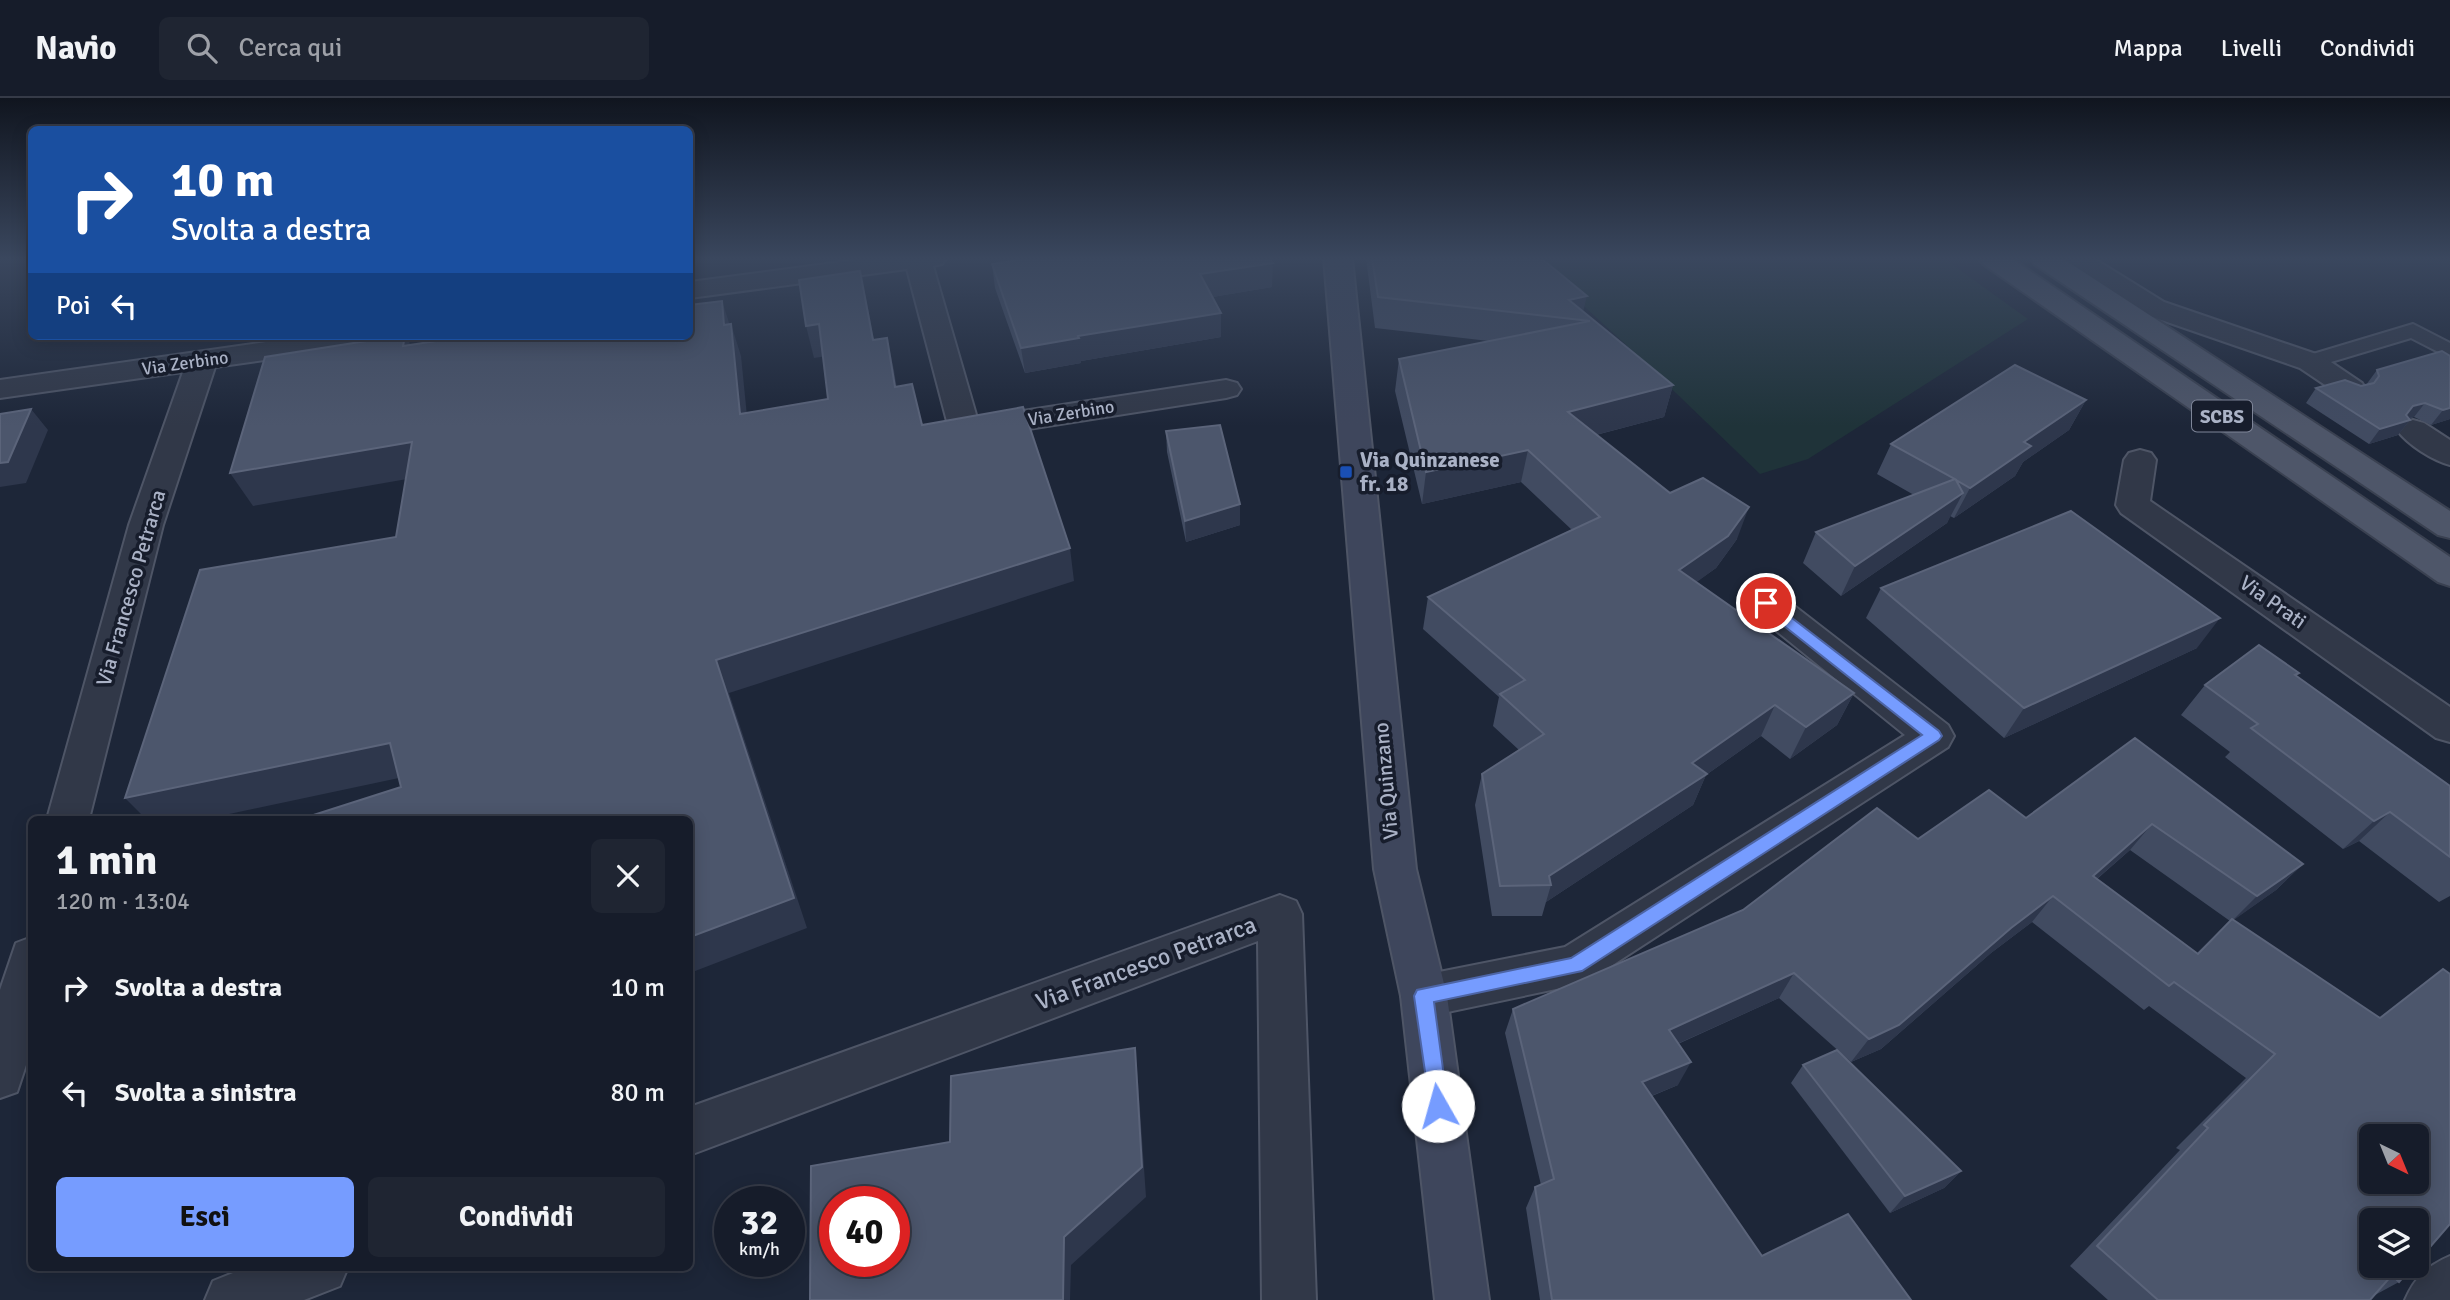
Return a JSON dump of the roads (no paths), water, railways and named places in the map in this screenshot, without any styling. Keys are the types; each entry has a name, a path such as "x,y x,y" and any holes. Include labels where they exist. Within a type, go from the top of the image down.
{"main road":[{"name":"SCBS","path":"2074,314 2450,574"},
{"name":"SCBS","path":"2129,314 2450,527"}],"street":[{"name":"Via Zerbino","path":"938,314 965,429 1226,389"},
{"name":"Via Quinzano","path":"1343,314 1395,869 1424,996 1462,1300"},
{"path":"2172,314 2311,362 2351,389"},
{"name":"Via Zerbino","path":"0,388 341,340"},
{"name":"Via Francesco Petrarca","path":"69,816 146,525 202,360"},
{"path":"2413,430 2450,455"},
{"name":"Via Prati","path":"2140,460 2133,505 2450,727"},
{"path":"1424,996 1576,965 1934,736 1766,603"},
{"name":"Via Francesco Petrarca","path":"693,1131 1280,914 1289,1300"},
{"path":"0,1076 28,972"},
{"path":"232,1300 310,1271"},
{"path":"2432,1300 2450,1283"}],"lane":[{"path":"2311,362 2413,330 2450,352"}],"place":[{"name":"Via Quinzanese fr. 18","path":"1346,472"}]}
